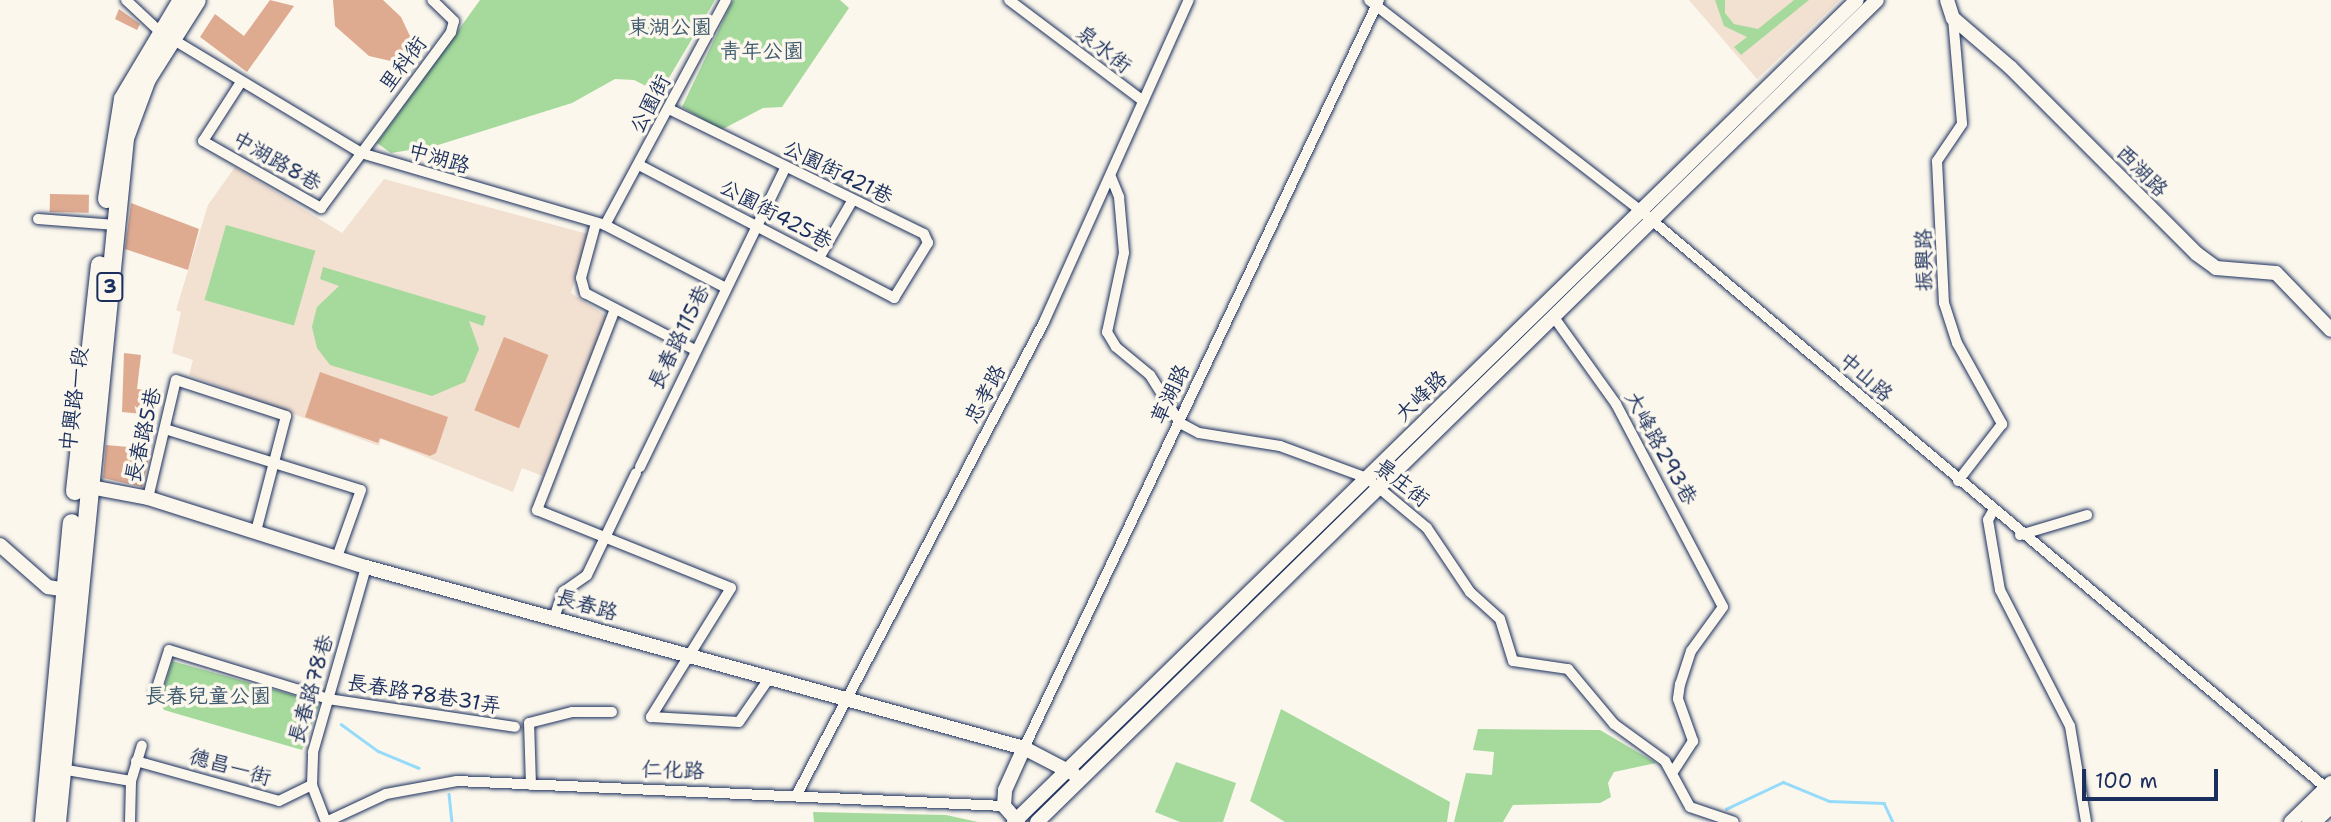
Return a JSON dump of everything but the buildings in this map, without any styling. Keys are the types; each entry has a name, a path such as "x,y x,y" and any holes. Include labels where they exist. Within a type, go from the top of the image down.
{"main road":[{"name":"中興路一段","path":"44,822 110,224 116,123 181,0"},
{"name":"中興路一段","path":"164,34 197,0"},
{"name":"中興路一段","path":"57,822 71,591"},
{"path":"2311,822 2330,791"}],"street":[{"name":"中湖路","path":"126,0 164,34 361,153 601,224 724,287"},
{"name":"里科街","path":"361,153 451,32 454,21 432,0"},
{"name":"公園街","path":"615,309 590,297 580,283 601,224 639,166 726,0"},
{"name":"泉水街","path":"1009,0 1024,4 1143,101"},
{"name":"忠孝路","path":"796,796 1044,322 1189,0"},
{"name":"大峰路","path":"1016,821 1857,0"},
{"name":"大峰路","path":"1037,822 1877,0"},
{"path":"1947,0 1953,18"},
{"name":"中山路","path":"1375,2 1641,211 2020,535 2330,791"},
{"name":"草湖路","path":"1004,806 1005,790 1024,748 1180,423 1375,2"},
{"name":"西湖路","path":"1953,18 2010,66 2197,254 2216,268 2276,273 2331,330"},
{"name":"振興路","path":"1953,18 1962,124 1937,161 1944,303 1957,344 2002,424 1958,481"},
{"name":"中湖路8巷","path":"241,82 203,141 321,208 361,153"},
{"name":"公園街421巷","path":"669,108 785,169 924,234 928,243 894,298"},
{"name":"公園街425巷","path":"639,166 894,298"},
{"name":"長春路115巷","path":"554,618 563,593 587,575 693,349 785,169"},
{"path":"1111,177 1119,197 1124,253 1107,332 1116,347 1150,375 1180,423"},
{"path":"819,258 852,201"},
{"path":"38,219 110,224"},
{"path":"693,349 615,309 537,510 731,588 651,717 729,724 747,715 770,677"},
{"name":"大峰路293巷","path":"1553,316 1616,404 1723,607 1691,650 1680,684 1678,699 1693,741 1673,772"},
{"name":"長春路5巷","path":"148,498 176,380 286,416 272,462"},
{"name":"景庄街","path":"1180,423 1199,433 1280,446 1367,478 1427,528 1470,592 1500,619 1513,662 1568,669 1614,724 1673,772 1690,807 1734,822"},
{"path":"165,429 361,490 337,558"},
{"path":"256,531 272,462"},
{"name":"長春路","path":"81,485 148,498 366,567 1024,748 1069,770 1082,780"},
{"path":"1993,511 1988,520 2000,590 2070,726 2087,822"},
{"path":"2020,535 2087,515"},
{"path":"0,545 42,583 71,591"},
{"name":"長春路78巷","path":"326,822 312,785 313,752 366,567"},
{"name":"長春路78巷31弄","path":"155,694 169,650 328,699 521,725"},
{"path":"531,785 521,725 572,712 612,712"},
{"path":"130,822 131,781 142,746"},
{"name":"德昌一街","path":"136,761 279,801 312,785"},
{"path":"61,769 131,781"},
{"name":"仁化路","path":"326,822 421,784 531,785 1004,806"},
{"path":"2291,822 2330,791"},
{"path":"1004,806 1016,821"}],"shaded area":[{"path":"1689,0 1840,0 1757,79"},
{"path":"235,167 342,233 384,179 588,234 571,293 608,317 543,476 522,468 513,492 381,439 379,446 189,375 193,360 172,353 181,312 176,310 208,205"}],"green space":[{"name":"東湖公園","path":"480,0 715,0 660,93 634,80 615,79 572,103 435,146 391,153 377,143"},
{"name":"青年公園","path":"733,0 840,0 849,8 782,107 763,108 721,130 682,107"},
{"path":"1715,0 1725,0 1725,13 1734,24 1758,29 1794,0 1809,0 1741,55 1734,47 1747,37 1724,26"},
{"path":"226,225 315,251 294,326 205,300"},
{"path":"323,267 486,316 483,326 469,321 479,349 465,382 432,396 330,365 317,348 312,327 317,307 339,286 320,279"},
{"name":"長春兒童公園","path":"172,661 311,700 319,706 302,750 164,710 160,703"},
{"path":"1281,709 1450,802 1447,822 1285,822 1250,801"},
{"path":"1478,729 1600,730 1656,763 1614,772 1608,783 1611,797 1600,803 1513,805 1503,822 1454,822 1466,773 1492,775 1494,752 1473,750"},
{"path":"1176,762 1236,783 1223,822 1180,822 1155,812"},
{"path":"813,812 946,815 978,822 814,822"}],"waterway":[{"path":"341,724 378,751 419,768"},
{"path":"1726,809 1783,782 1829,801 1884,803 1893,822"},
{"path":"449,794 452,822"}]}
